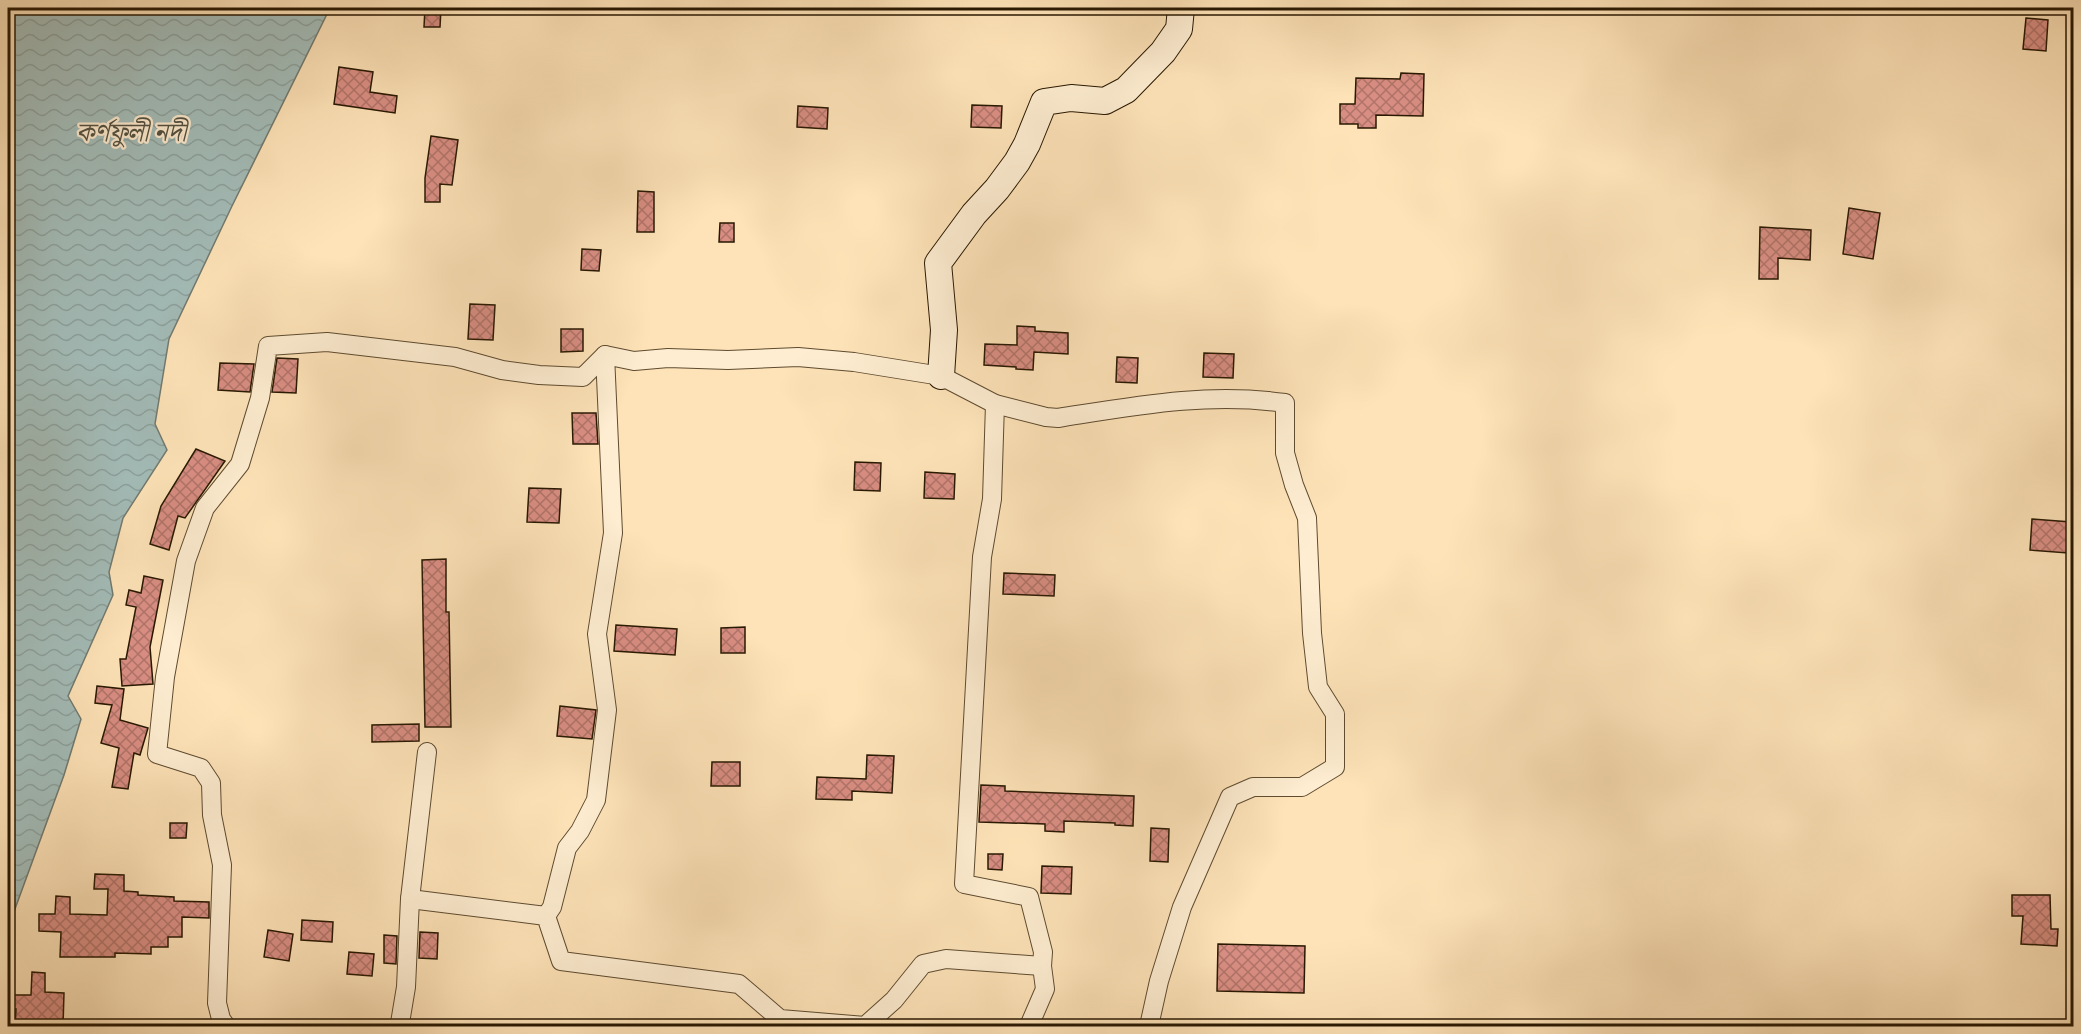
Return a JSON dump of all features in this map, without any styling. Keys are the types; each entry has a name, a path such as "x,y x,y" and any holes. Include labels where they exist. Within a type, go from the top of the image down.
{"street":[{"path":"941,376 944,330 938,263 974,214 1017,162 1044,102 1071,98 1105,101 1126,90 1162,52 1179,29 1181,8"},
{"path":"226,1026 221,1019 217,1003 222,922 222,865 212,815 211,783 201,768 157,754 165,677 186,561 205,508 240,464 260,398 268,346 327,342 455,357 502,370 538,375 583,377 605,356"},
{"path":"605,356 634,361 668,358 728,360 798,357 854,362 941,376 995,404 1058,418 1167,401 1250,398 1285,403 1285,453 1307,518 1312,633 1318,687 1335,714 1335,767 1302,787 1253,787 1230,796 1182,907 1159,981 1149,1026"},
{"path":"546,916 552,907 567,848 580,831 596,800 607,710 597,634 613,533 605,356"},
{"path":"995,404 992,499 982,557 964,885 1029,897 1043,952 1045,989 1029,1026"},
{"path":"398,1026 406,987 410,899 427,752"},
{"path":"410,899 546,916"},
{"path":"546,916 561,961 739,984 780,1020 865,1026 894,1000 923,964 946,959 1042,966"}],"water":[{"name":"কর্ণফুলী নদী","path":"8,8 330,8 169,339 155,424 167,450 123,518 109,572 113,595 68,696 81,719 64,775 8,928"}],"building":[{"path":"425,8 441,8 440,27 424,27"},
{"path":"2026,18 2048,20 2046,51 2023,49"},
{"path":"339,67 373,72 370,92 397,96 395,113 334,104"},
{"path":"1401,73 1424,74 1423,116 1376,115 1376,128 1358,128 1358,124 1340,124 1340,104 1355,104 1356,78 1400,79"},
{"path":"972,105 1002,106 1001,128 971,127"},
{"path":"798,106 828,108 827,129 797,127"},
{"path":"431,136 458,140 452,185 440,184 440,202 425,202 425,178"},
{"path":"638,191 654,192 654,232 637,232"},
{"path":"1849,208 1880,213 1873,259 1843,254"},
{"path":"720,223 734,223 734,242 719,242"},
{"path":"1760,227 1811,230 1810,260 1778,258 1778,279 1759,279"},
{"path":"582,249 601,250 599,271 581,270"},
{"path":"470,304 495,305 493,340 468,339"},
{"path":"1017,326 1035,327 1035,331 1068,333 1068,354 1034,352 1033,370 984,365 985,344 1017,345"},
{"path":"561,329 583,329 583,351 561,352"},
{"path":"1204,353 1234,354 1233,378 1203,377"},
{"path":"1117,357 1138,358 1137,383 1116,382"},
{"path":"277,358 298,359 296,393 272,392"},
{"path":"220,363 254,364 250,392 218,390"},
{"path":"572,413 596,413 598,444 573,444"},
{"path":"196,449 225,461 185,518 178,516 169,550 150,544 161,506"},
{"path":"855,462 881,463 880,491 854,490"},
{"path":"925,472 955,474 954,499 924,498"},
{"path":"529,488 561,489 559,523 527,522"},
{"path":"2032,519 2071,522 2068,553 2030,550"},
{"path":"446,559 451,727 425,727 422,560"},
{"path":"1004,573 1055,575 1054,596 1003,594"},
{"path":"144,576 163,580 150,647 153,684 122,686 120,659 126,659 136,607 126,605 129,590 141,593"},
{"path":"616,625 677,629 675,655 614,651"},
{"path":"745,627 745,653 721,653 721,628"},
{"path":"97,686 124,689 120,720 148,728 140,755 134,753 128,789 112,787 119,748 101,743 112,705 95,703"},
{"path":"560,706 596,710 592,739 557,736"},
{"path":"419,724 419,741 372,742 372,725"},
{"path":"867,755 894,756 892,793 852,791 852,800 816,799 817,777 866,779"},
{"path":"712,762 740,762 740,786 711,786"},
{"path":"981,785 1005,786 1005,791 1134,796 1133,826 1064,821 1064,832 1045,831 1045,824 979,822"},
{"path":"170,823 187,823 186,838 170,838"},
{"path":"1151,828 1169,829 1168,862 1150,861"},
{"path":"988,854 1003,854 1002,870 988,869"},
{"path":"1042,866 1072,867 1071,894 1041,893"},
{"path":"95,874 124,875 124,891 138,892 138,895 174,897 174,901 209,902 209,918 182,917 182,937 168,937 168,947 151,947 151,954 115,953 115,957 60,957 61,932 39,931 39,914 55,914 56,896 70,897 70,914 107,915 108,889 94,889"},
{"path":"2012,895 2050,895 2051,929 2058,929 2057,946 2021,944 2023,916 2012,916"},
{"path":"302,920 333,922 332,942 301,940"},
{"path":"268,930 293,934 289,961 264,957"},
{"path":"420,932 438,933 437,959 419,958"},
{"path":"384,935 397,936 396,964 384,963"},
{"path":"1218,944 1305,946 1304,993 1217,991"},
{"path":"349,952 374,954 372,976 347,974"},
{"path":"32,972 45,973 45,992 64,993 63,1026 15,1026 16,1009 13,1009 13,995 31,995"}]}
